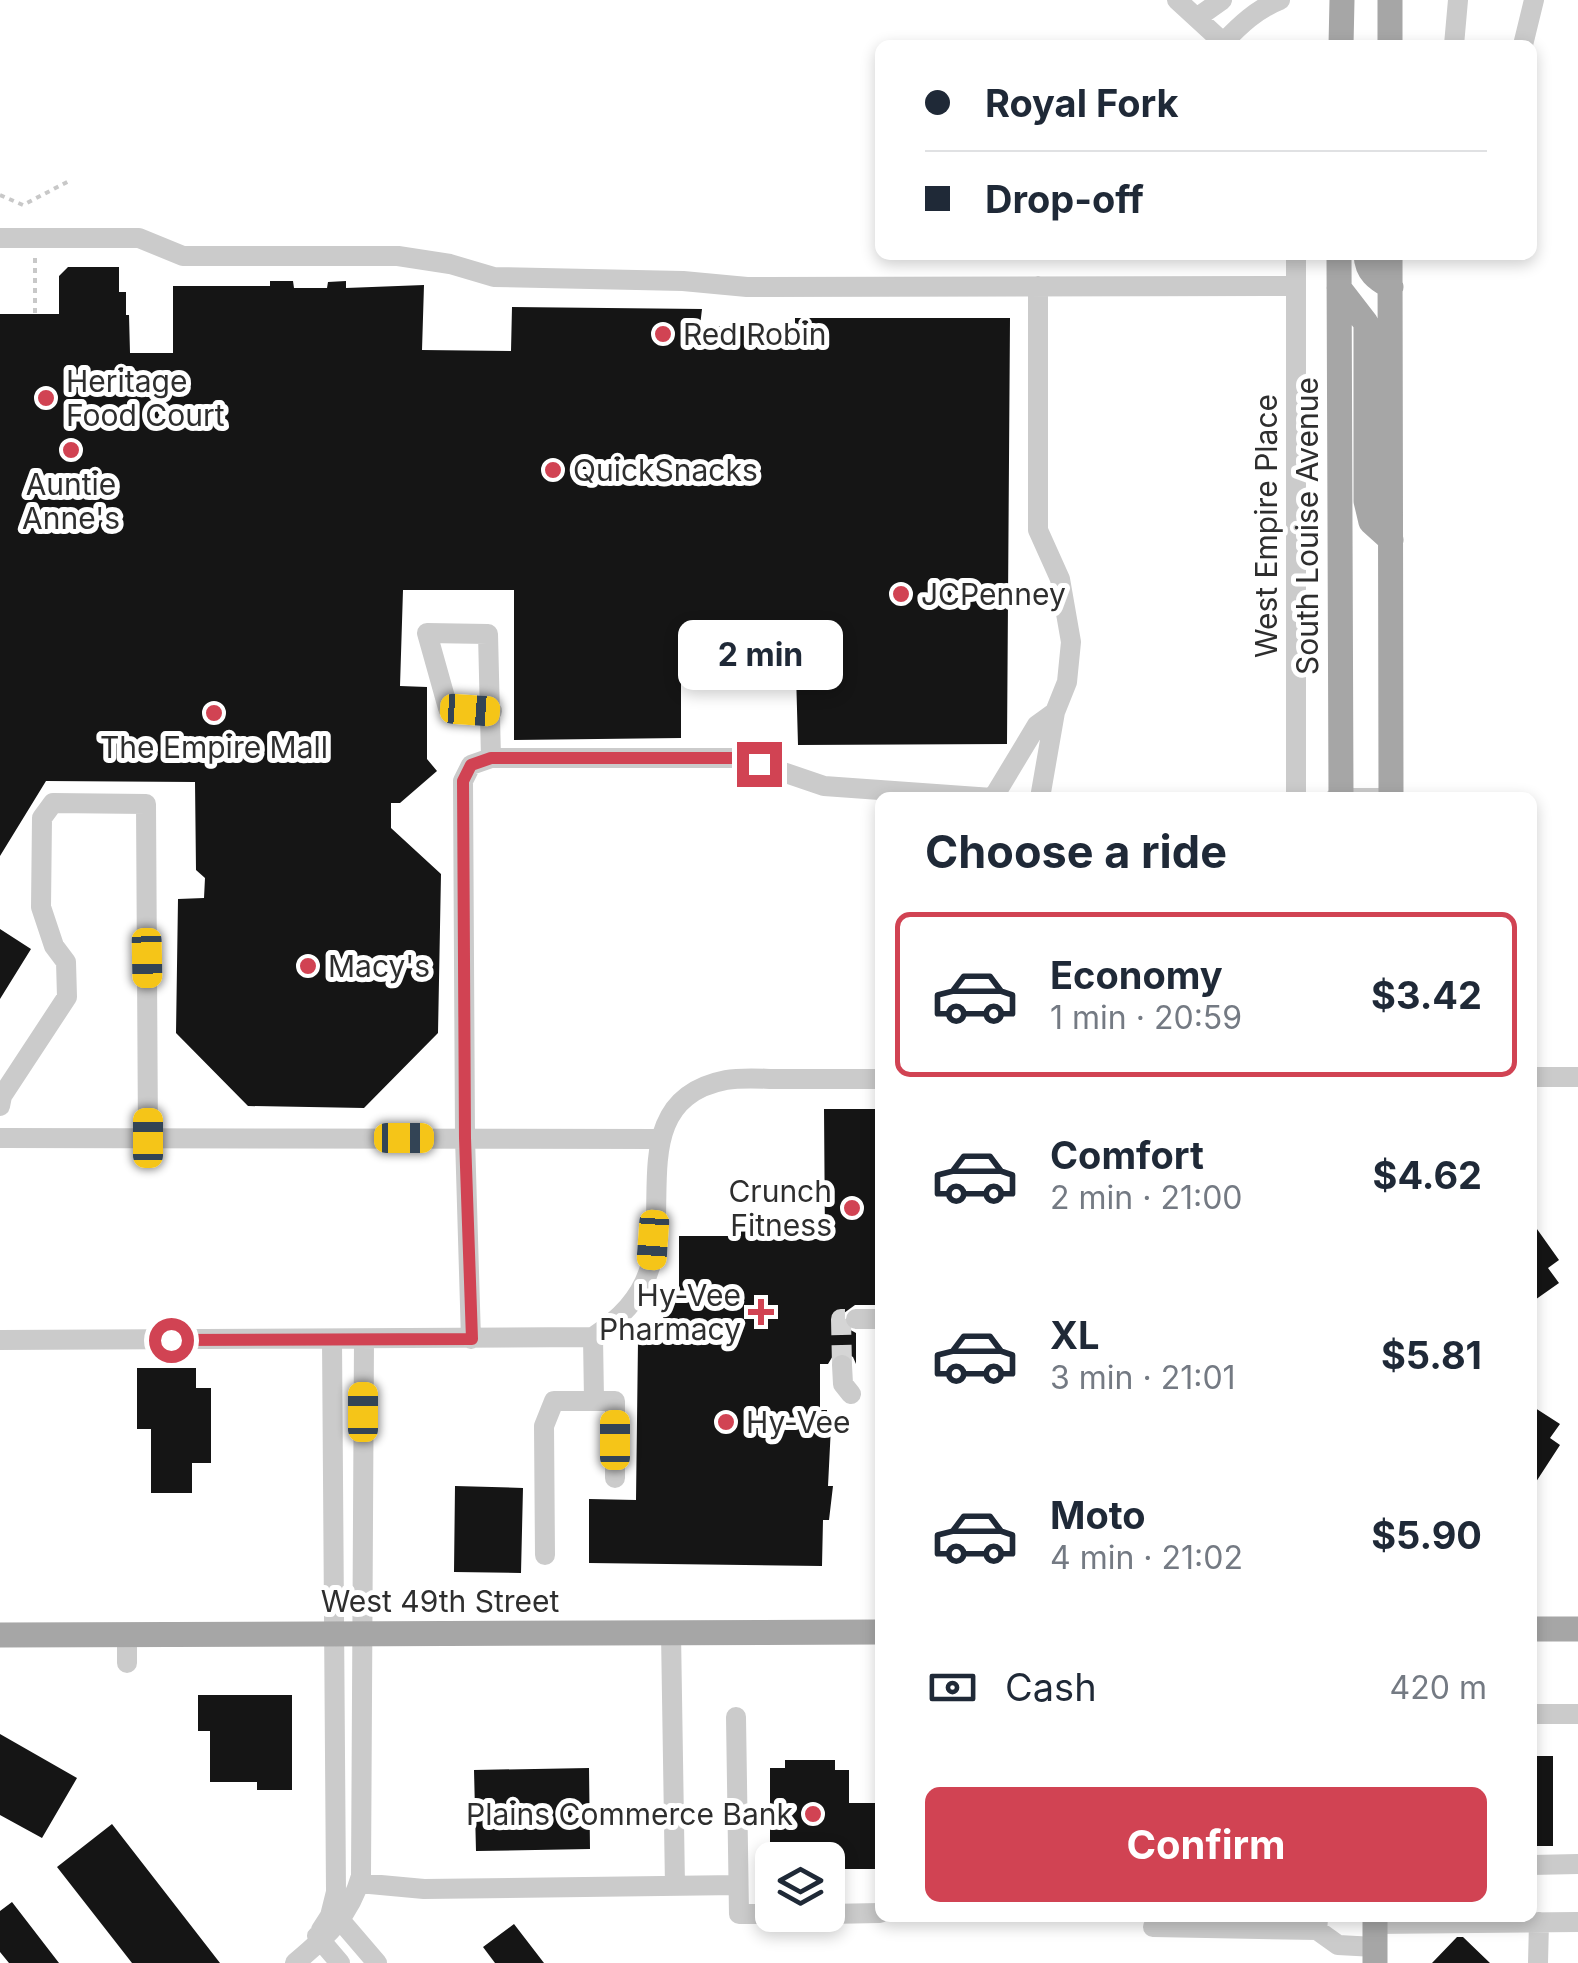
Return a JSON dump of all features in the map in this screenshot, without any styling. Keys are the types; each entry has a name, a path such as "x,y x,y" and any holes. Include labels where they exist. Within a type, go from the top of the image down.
{"main road":[{"path":"1390,0 1390,40"},
{"name":"South Louise Avenue","path":"1338,260 1339,792"},
{"path":"1367,260 1376,280 1390,287"},
{"path":"1390,260 1392,792"},
{"path":"1339,288 1366,323 1366,500 1371,522 1391,540"},
{"path":"1537,1629 1578,1629"},
{"name":"West 49th Street","path":"0,1634 875,1632"}],"street":[{"path":"1177,0 1221,40"},
{"path":"1198,17 1222,0"},
{"path":"1228,40 1241,24 1280,0"},
{"path":"1454,40 1458,0"},
{"path":"1525,40 1534,0"},
{"path":"0,238 139,238 182,256 398,256 450,264 494,278 747,287 1296,286"},
{"name":"West Empire Place","path":"1296,260 1296,792"},
{"path":"1038,286 1038,530 1060,579 1072,642 1067,682 1055,712 1041,792"},
{"path":"491,758 492,711 488,634 427,633 448,708 492,711"},
{"path":"997,792 1037,725 1055,712"},
{"path":"472,1339 465,1138 463,781 471,765 491,758 742,758 824,786 908,792"},
{"path":"0,1106 2,1096 67,997 66,962 54,946 41,907 42,818 53,803 146,804 148,1138"},
{"path":"1537,1078 1578,1077"},
{"path":"0,1340 594,1337 637,1300 651,1266 661,1139 673,1110 684,1098 724,1080 875,1079"},
{"path":"0,1138 661,1139"},
{"path":"856,1319 875,1319"},
{"path":"594,1337 594,1400"},
{"path":"332,1340 335,1919 377,1963"},
{"path":"340,1963 310,1949 359,1883 363,1858 364,1340"},
{"path":"842,1364 843,1384 851,1394"},
{"path":"545,1555 544,1426 554,1401 615,1401 615,1478"},
{"path":"671,1632 674,1886"},
{"path":"128,1634 128,1663"},
{"path":"1537,1714 1578,1714"},
{"path":"736,1717 738,1914 755,1914"},
{"path":"1537,1865 1578,1864"},
{"path":"359,1883 424,1889 738,1885"},
{"path":"845,1914 875,1913"},
{"path":"1538,1922 1538,1963"},
{"path":"1153,1927 1317,1924 1338,1945 1538,1922 1578,1922"}],"path":[{"path":"0,195 22,204 70,182"},
{"path":"35,255 35,314"}],"building":[{"name":"The Empire Mall","path":"68,267 119,267 119,292 126,292 129,315 130,353 173,353 173,286 270,286 270,281 293,281 294,288 327,288 328,282 346,281 346,288 424,285 422,350 511,351 512,307 702,309 700,326 795,326 795,318 1010,318 1007,744 798,745 796,673 759,672 681,672 681,738 514,740 514,590 403,590 400,686 427,687 427,759 437,771 400,803 391,803 391,828 441,874 438,1033 364,1108 248,1106 176,1033 178,899 204,898 205,878 196,870 195,782 46,781 0,856 0,314 59,314 59,276"},
{"path":"0,929 31,949 0,999"},
{"path":"824,1109 875,1109 875,1305 855,1305 844,1313 845,1327 856,1333 856,1364 853,1357 842,1351 834,1354 828,1364 820,1364 820,1410 827,1410 827,1426 831,1426 828,1486 833,1486 829,1520 823,1520 822,1566 589,1563 589,1499 636,1500 638,1341 650,1341 679,1289 679,1236 741,1236 741,1226 768,1226 768,1239 825,1239"},
{"path":"1537,1229 1559,1260 1548,1268 1559,1283 1537,1298"},
{"path":"137,1368 196,1368 196,1388 211,1388 211,1463 192,1463 192,1493 151,1493 151,1429 137,1429"},
{"path":"1537,1409 1560,1424 1550,1438 1560,1445 1537,1480"},
{"path":"455,1486 523,1488 521,1573 454,1572"},
{"path":"198,1695 292,1695 292,1790 257,1790 257,1782 210,1782 210,1731 198,1731"},
{"path":"0,1734 77,1778 42,1838 0,1815"},
{"path":"1537,1756 1553,1756 1553,1846 1537,1846"},
{"path":"785,1760 835,1760 835,1770 849,1770 849,1803 875,1803 875,1869 845,1869 845,1842 770,1842 770,1768 785,1768"},
{"path":"589,1768 590,1849 476,1851 474,1770"},
{"path":"112,1824 220,1963 132,1963 57,1867"},
{"path":"12,1902 59,1963 9,1963 0,1952 0,1911"},
{"path":"514,1924 544,1963 495,1963 483,1947"},
{"path":"1457,1937 1463,1937 1490,1963 1432,1963"}],"tunnel":[{"path":"842,1365 841,1319 856,1319"}],"place":[{"name":"Red Robin","path":"663,334"},
{"name":"Heritage Food Court","path":"46,398"},
{"name":"Auntie Anne's","path":"71,450"},
{"name":"QuickSnacks","path":"553,470"},
{"name":"JCPenney","path":"901,594"},
{"name":"The Empire Mall","path":"214,713"},
{"name":"Macy's","path":"308,966"},
{"name":"Crunch Fitness","path":"852,1208"},
{"name":"Hy-Vee Pharmacy","path":"761,1312"},
{"name":"Hy-Vee","path":"726,1422"},
{"name":"Plains Commerce Bank","path":"813,1814"}],"route":[{"path":"171,1340 472,1339 465,1138 463,781 471,765 491,758 742,758 759,764"}]}
